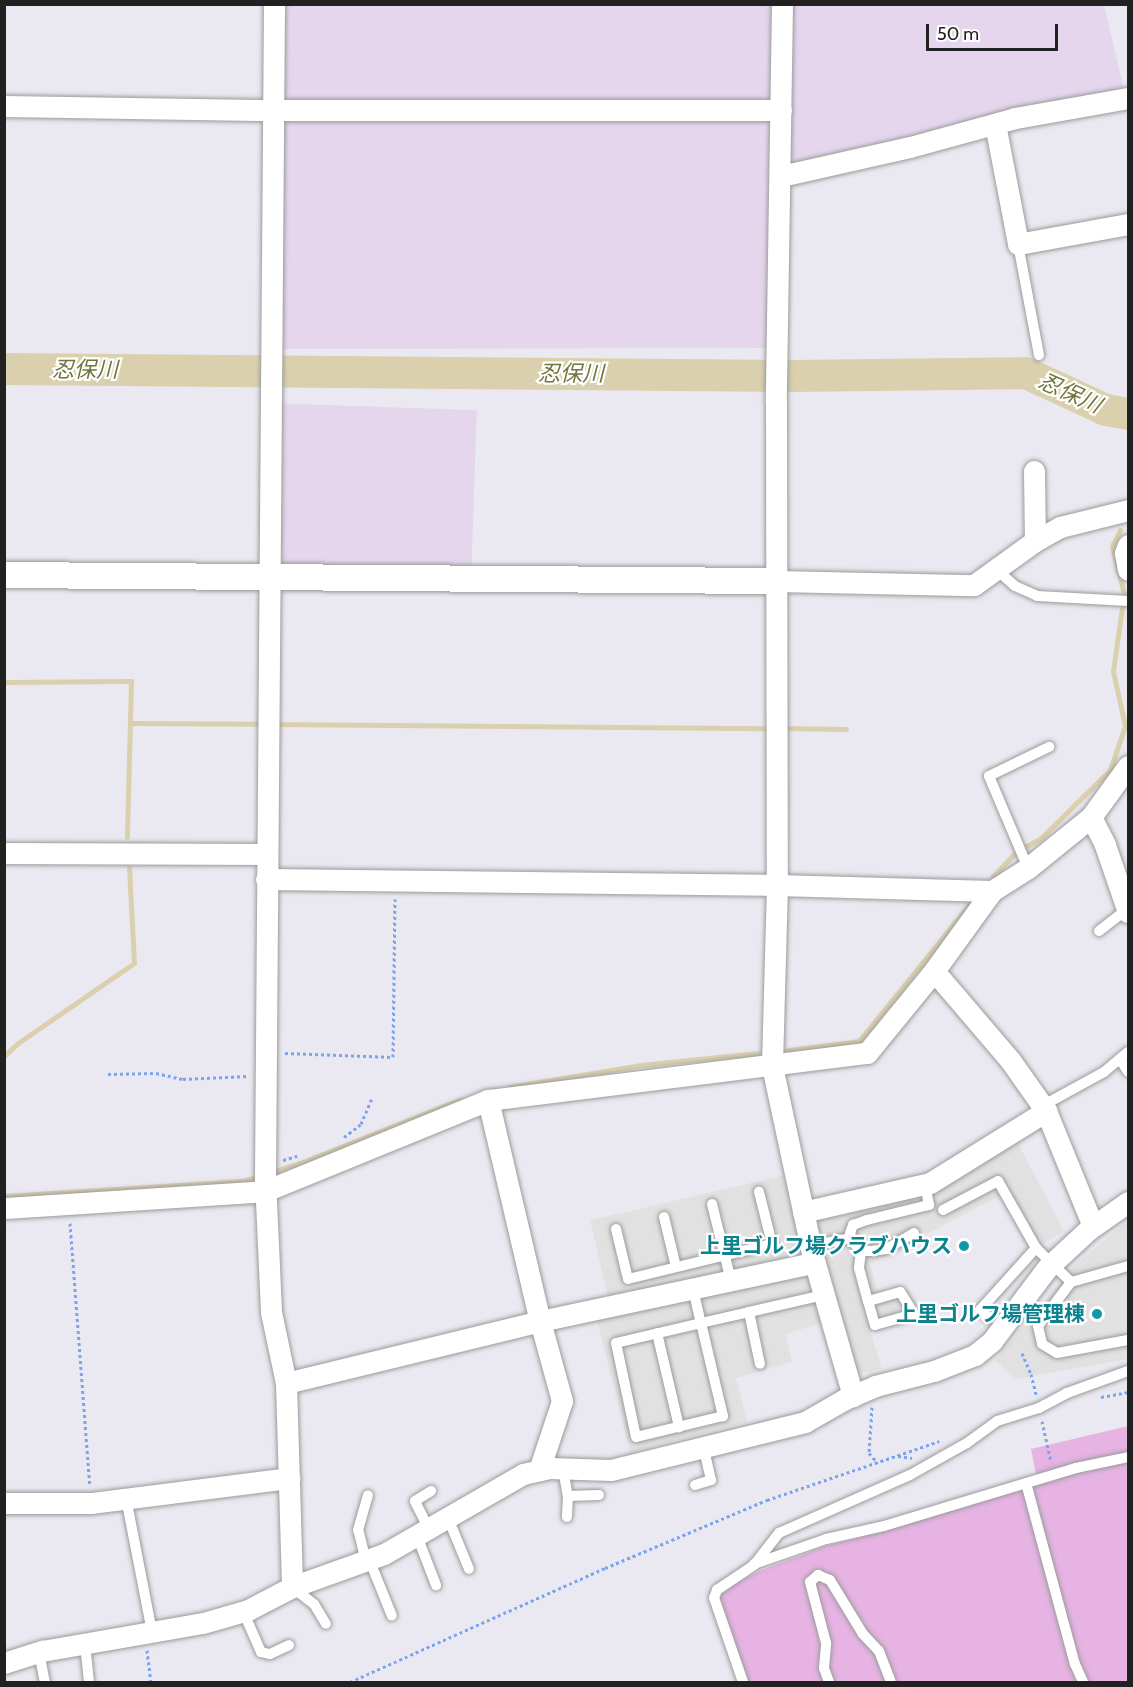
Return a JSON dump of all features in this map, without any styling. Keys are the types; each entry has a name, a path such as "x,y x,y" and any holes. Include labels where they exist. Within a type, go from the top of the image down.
{"street":[{"path":"274,4 269,403 270,577 265,1191 271,1312 286,1383 292,1587"},
{"path":"782,4 776,403 777,885 772,1066 812,1255 853,1395"},
{"path":"781,177 910,147 995,124 1128,98"},
{"path":"4,106 273,110 781,110"},
{"path":"995,124 1018,244 1128,224"},
{"path":"1034,471 1035,541"},
{"path":"4,575 777,581 974,585 1035,541 1060,527 1128,510"},
{"path":"1128,545 1125,553 1128,570"},
{"path":"4,1208 265,1191 488,1100 867,1053 934,971 992,891 1028,868 1091,817 1128,766"},
{"path":"1091,817 1105,845 1128,911"},
{"path":"4,853 267,854"},
{"path":"266,879 777,885 992,891"},
{"path":"934,971 1010,1060 1044,1108 1093,1226"},
{"path":"488,1100 540,1321 562,1401 539,1470"},
{"path":"803,1212 925,1184 1044,1108"},
{"path":"4,1663 39,1652 203,1623 243,1611 292,1587 367,1560 423,1532 524,1474 563,1468 611,1470 703,1445 806,1422 853,1395 875,1386 934,1371 975,1355 992,1341 1052,1264 1093,1226 1128,1202"},
{"path":"286,1383 540,1321 731,1281 812,1255"},
{"path":"4,1503 91,1503 289,1478"}],"lane":[{"path":"1018,244 1040,356"},
{"path":"996,569 1015,586 1037,596 1128,601"},
{"path":"1028,868 989,776 1048,747"},
{"path":"1099,931 1128,911"},
{"path":"1044,1108 1124,1056 1128,1072"},
{"path":"936,1221 943,1210 999,1181 1036,1248 1071,1282"},
{"path":"925,1184 929,1205"},
{"path":"616,1228 628,1279 772,1244 759,1192"},
{"path":"712,1204 731,1281"},
{"path":"868,1301 859,1268 861,1251 850,1233 853,1226 929,1205 939,1206 943,1210"},
{"path":"664,1217 676,1267"},
{"path":"861,1251 886,1250 914,1233"},
{"path":"812,1255 852,1238"},
{"path":"990,1318 980,1310 1036,1248"},
{"path":"1128,1266 1071,1282 1038,1326 1042,1344 1057,1353 1128,1340"},
{"path":"693,1289 701,1323 723,1416 636,1437 616,1343 657,1333 701,1323 749,1312 824,1295"},
{"path":"749,1312 760,1365"},
{"path":"657,1333 679,1427"},
{"path":"754,1564 779,1533 910,1476 967,1443 997,1421 1039,1408 1067,1393 1128,1371"},
{"path":"695,1485 711,1480 703,1445"},
{"path":"742,1683 714,1598 717,1590 754,1564 826,1539 884,1526 1026,1483 1128,1457"},
{"path":"563,1468 568,1496 567,1517"},
{"path":"1026,1483 1075,1664 1083,1683"},
{"path":"431,1491 415,1501 436,1585"},
{"path":"368,1495 358,1530 367,1560 392,1617"},
{"path":"568,1496 599,1495"},
{"path":"126,1498 148,1633"},
{"path":"448,1518 469,1569"},
{"path":"829,1683 824,1668 826,1643 810,1582 818,1575 830,1580 863,1634 879,1651 891,1683"},
{"path":"292,1587 314,1604 326,1624"},
{"path":"243,1611 261,1652 270,1654 289,1645"},
{"path":"85,1644 89,1683"},
{"path":"39,1652 45,1683"}],"path":[{"path":"265,1053 393,1057 395,893"},
{"path":"108,1074 156,1073 183,1079 265,1076"},
{"path":"338,1142 361,1124 372,1098"},
{"path":"265,1166 306,1152"},
{"path":"68,1203 91,1503"},
{"path":"875,1386 869,1453 877,1462"},
{"path":"350,1683 605,1568 767,1500 941,1440"},
{"path":"148,1633 151,1683"}],"shaded area":[{"path":"274,5 1104,5 1126,98 780,177 778,348 271,349"},
{"path":"269,403 477,410 471,584 263,577"},
{"path":"1015,1138 1064,1231 1036,1248 1005,1193 870,1264 879,1298 900,1292 914,1314 875,1325 871,1333 882,1369 854,1375 817,1220 936,1193"},
{"path":"786,1175 805,1258 609,1303 590,1220"},
{"path":"1128,1221 1128,1359 1016,1379 995,1360 1075,1265"},
{"path":"810,1270 822,1323 785,1334 792,1362 736,1378 747,1422 630,1452 597,1320"},
{"path":"1128,1426 1128,1682 748,1682 720,1597 721,1592 757,1572 826,1546 884,1531 1038,1484 1031,1449"}],"waterway":[{"name":"忍保川","path":"4,369 791,376 1026,373 1106,410 1128,414"},
{"path":"993,876 1017,851 1041,838 1110,770 1125,726 1113,671 1124,594 1112,546 1120,530"},
{"path":"4,682 131,681 127,837"},
{"path":"131,723 265,724"},
{"path":"274,724 772,728"},
{"path":"781,728 846,729"},
{"path":"4,1056 18,1043 134,963 129,868"},
{"path":"788,1050 859,1041 968,906"},
{"path":"509,1087 641,1065 757,1053"},
{"path":"269,1173 303,1162 459,1100"},
{"path":"4,1196 243,1181 260,1175"}],"place":[{"name":"上里ゴルフ場クラブハウス","path":"964,1246"},
{"name":"上里ゴルフ場管理棟","path":"1097,1314"}]}
